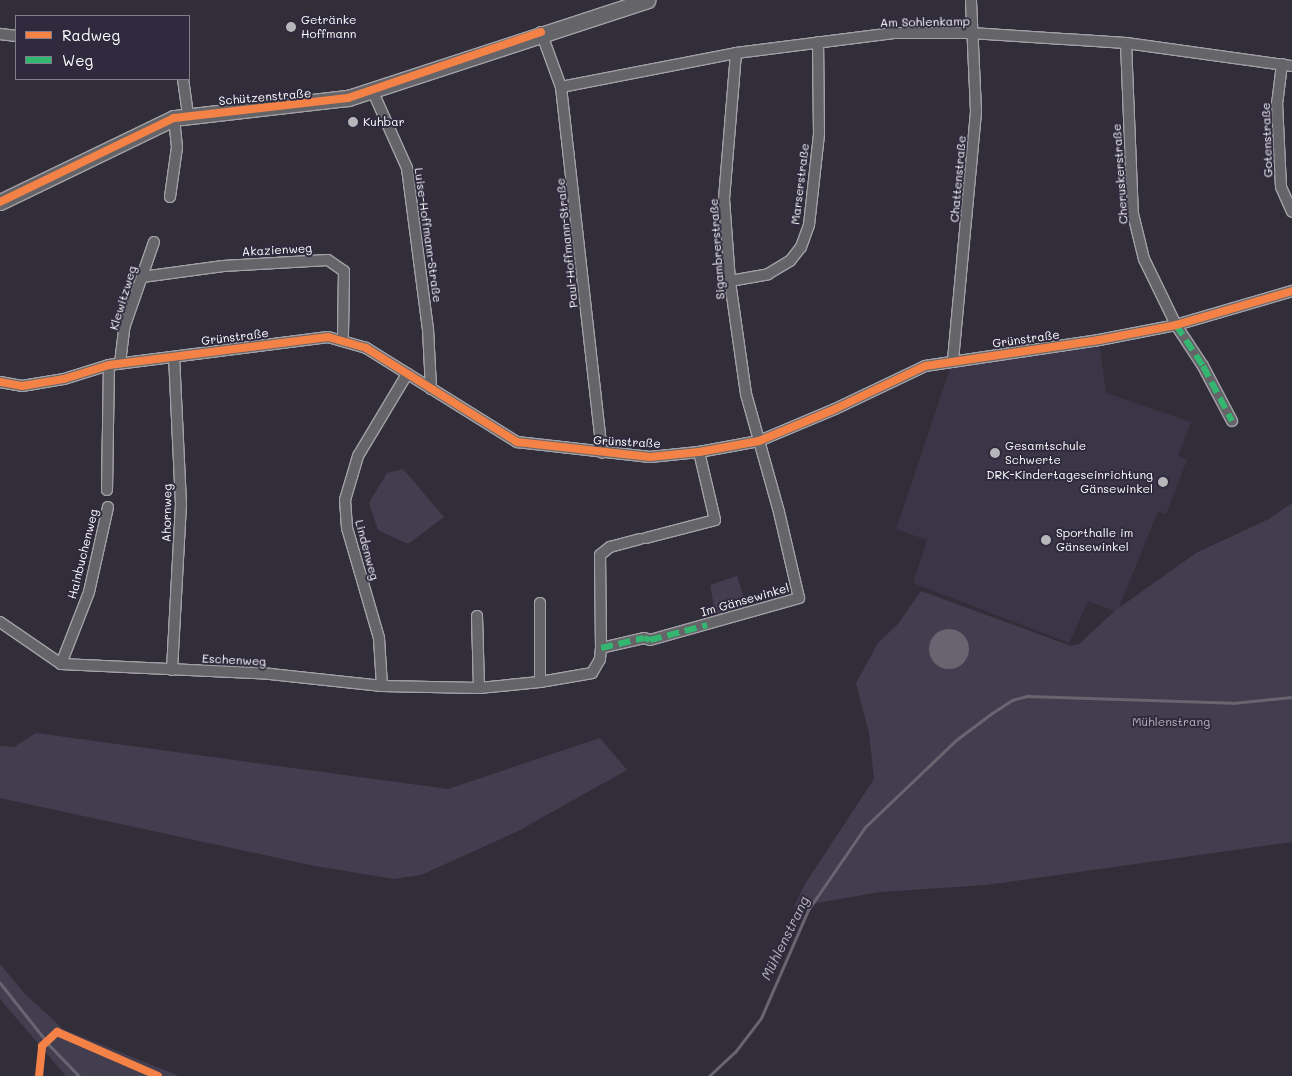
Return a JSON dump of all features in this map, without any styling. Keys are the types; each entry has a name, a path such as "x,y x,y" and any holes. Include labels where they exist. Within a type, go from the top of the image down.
{"main road":[{"name":"Schützenstraße","path":"0,202 181,117 306,105 373,92 541,32 647,0"}],"street":[{"name":"Chattenstraße","path":"953,360 976,111 971,0"},
{"name":"Paul-Hoffmann-Straße","path":"541,32 561,87 602,453"},
{"name":"Am Sohlenkamp","path":"561,87 736,53 894,33 972,33 1126,43 1287,65"},
{"path":"0,34 15,36"},
{"name":"Marserstraße","path":"730,281 768,274 790,261 800,247 809,225 819,134 818,42"},
{"name":"Cheruskerstraße","path":"1126,43 1133,214 1144,259 1176,325"},
{"name":"Sigambrerstraße","path":"736,53 724,199 730,281 746,394 759,441"},
{"name":"Gotenstraße","path":"1287,65 1277,102 1281,187 1292,212"},
{"path":"170,197 181,117 183,80"},
{"name":"Luise-Hoffmann-Straße","path":"373,92 407,168 428,329 431,389"},
{"name":"Klewitzweg","path":"120,363 124,328 154,242"},
{"name":"Akazienweg","path":"142,277 223,266 328,260 344,271 343,338"},
{"name":"Grünstraße","path":"2,387 22,386 64,379 120,363 328,337 343,338 366,348 517,442 650,457 699,452 759,441 836,409 900,376 953,360 1090,341 1176,325 1292,291"},
{"path":"1176,325 1203,366 1232,421"},
{"name":"Ahornweg","path":"172,670 181,504 174,357"},
{"path":"107,490 109,365"},
{"name":"Lindenweg","path":"382,686 379,638 347,528 345,500 358,456 407,374"},
{"name":"Im Gänsewinkel","path":"601,648 644,638 650,640 799,598 759,441"},
{"name":"Eschenweg","path":"61,664 270,674 382,686 479,688 540,682 592,673 600,659 601,648 600,555 604,550 714,520 699,452"},
{"name":"Hainbuchenweg","path":"61,664 89,592 108,507"},
{"path":"540,603 540,682"},
{"path":"477,616 479,688"},
{"path":"0,622 61,664"}],"shaded area":[{"path":"1099,340 1106,393 1191,422 1178,456 1187,460 1166,514 1158,511 1117,612 1088,601 1069,643 913,583 927,540 896,529 953,360"},
{"path":"949,629 963,635 969,649 963,663 949,669 935,663 929,649 935,635"}],"green space":[{"path":"403,469 444,517 408,544 378,530 369,503 387,473"},
{"name":"Mühlenstrang","path":"1292,503 1292,842 986,885 880,892 794,907 805,884 874,779 869,733 856,683 878,643 898,624 921,591 1071,646 1079,644 1116,610 1196,553 1269,519"},
{"path":"737,576 747,608 716,617 710,585"},
{"path":"36,733 448,789 600,738 627,770 518,831 421,875 394,879 315,866 0,798 0,746 14,747"},
{"path":"0,964 24,993 63,1029 179,1076 66,1076 0,999"}],"waterway":[{"name":"Mühlenstrang","path":"709,1076 735,1052 761,1018 808,910 865,827 956,740 992,713 1012,700 1027,696 1233,703 1292,697"},
{"name":"Mühlenstrang","path":"0,983 50,1046 79,1076"}],"marked path":[{"path":"1176,325 1203,366 1232,421"},
{"path":"601,648 644,638 650,640 707,625"}],"cycle path":[{"path":"0,202 174,118 348,98 541,32"},
{"path":"0,382 22,386 64,379 109,365 328,337 366,348 517,442 650,457 699,452 759,441 835,409 925,366 1099,340 1176,325 1292,291"},
{"path":"39,1076 42,1046 57,1032 158,1076"}],"place":[{"name":"Getränke Hoffmann","path":"291,27"},
{"name":"Kuhbar","path":"353,122"},
{"name":"Gesamtschule Schwerte","path":"995,453"},
{"name":"DRK-Kindertageseinrichtung Gänsewinkel","path":"1163,482"},
{"name":"Sporthalle im Gänsewinkel","path":"1046,540"}]}
